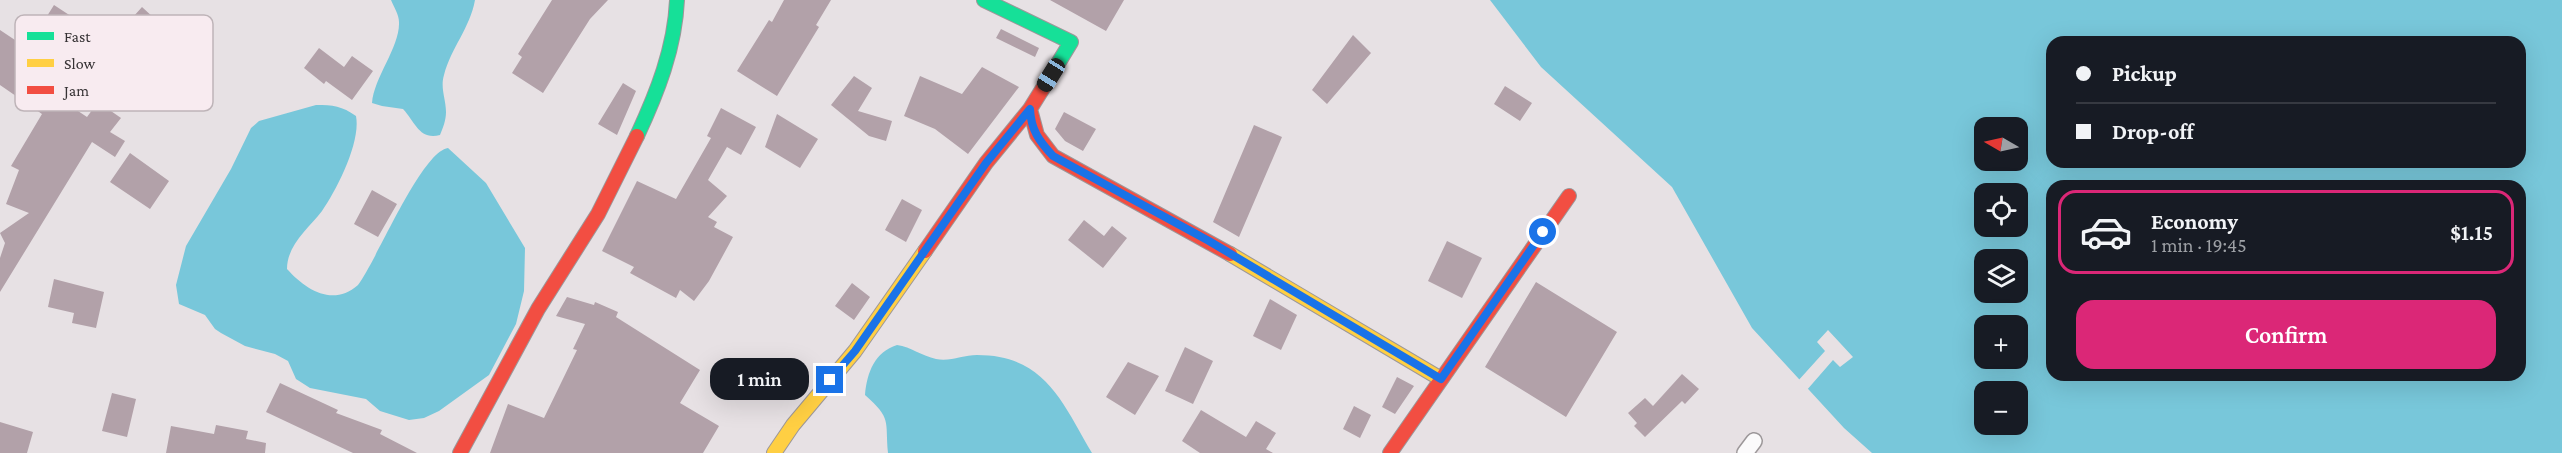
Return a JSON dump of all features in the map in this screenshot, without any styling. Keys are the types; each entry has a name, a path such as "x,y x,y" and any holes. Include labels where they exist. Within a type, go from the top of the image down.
{"street":[{"path":"460,453 490,392 552,286 585,237 619,172 653,98 670,52 679,14 677,0"},
{"path":"774,453 793,425 855,351 979,172 1030,109 1071,42 984,0"},
{"path":"1030,109 1030,124 1053,156 1209,241 1441,379"},
{"path":"1390,453 1569,196"}],"water":[{"path":"391,0 475,0 469,20 444,75 446,115 440,135 422,133 403,109 372,103 377,83 398,32 398,17"},
{"path":"1490,0 2562,0 2562,453 1872,453 1844,428 1752,328 1672,187 1541,67"},
{"path":"316,105 346,110 356,116 357,127 347,165 334,191 322,211 290,252 287,269 311,289 320,293 339,295 358,285 425,168 437,154 448,148 486,183 525,248 524,291 516,324 489,375 439,411 424,418 409,420 380,411 366,399 310,388 296,379 288,361 275,354 245,346 215,329 205,315 179,304 176,285 186,246 231,169 251,128 259,121"},
{"path":"897,345 936,359 946,360 977,355 1000,357 1019,363 1049,385 1071,416 1092,453 888,453 886,421 880,410 865,395 873,364 889,348"}],"pier":[{"path":"1828,330 1853,357 1840,367 1833,360 1806,391 1797,382 1825,351 1817,342"}],"building":[{"path":"552,0 608,0 590,19 543,93 512,73 522,57 518,54"},
{"path":"784,0 831,0 816,25 819,27 777,96 737,71 769,20 772,22"},
{"path":"1050,0 1124,0 1106,31"},
{"path":"54,5 69,15 48,15"},
{"path":"142,7 151,15 135,15"},
{"path":"1001,29 1039,48 1035,57 996,38"},
{"path":"0,30 15,40 15,95 0,85"},
{"path":"1353,35 1371,53 1327,104 1312,90"},
{"path":"319,48 344,67 352,56 373,71 352,100 326,81 324,84 304,68"},
{"path":"982,67 1019,87 968,154 935,129 904,116 920,76 962,94"},
{"path":"854,76 872,88 858,111 892,121 886,141 869,136 831,105"},
{"path":"623,83 636,91 617,135 598,124"},
{"path":"1505,86 1532,103 1520,121 1494,104"},
{"path":"721,108 756,127 741,155 727,147 708,180 727,196 708,217 717,222 714,227 733,237 709,281 694,301 680,290 676,298 630,273 634,267 602,251 637,181 676,199 711,138 707,136"},
{"path":"38,111 78,111 87,117 91,111 111,111 121,118 110,132 125,141 115,157 92,142 0,292 0,258 5,243 0,233 29,213 6,204 19,170 11,166 42,114"},
{"path":"1064,112 1096,129 1083,151 1065,141 1055,129"},
{"path":"777,114 818,139 800,168 765,147"},
{"path":"1254,125 1282,137 1239,237 1213,222"},
{"path":"130,153 169,181 150,209 110,182"},
{"path":"372,190 397,204 378,237 354,224"},
{"path":"902,199 922,210 906,242 885,230"},
{"path":"1084,220 1104,236 1112,226 1127,238 1103,268 1068,240"},
{"path":"1447,241 1482,258 1462,298 1428,281"},
{"path":"54,279 104,292 96,328 72,323 74,313 48,307"},
{"path":"1536,282 1617,332 1566,417 1485,367"},
{"path":"852,283 870,297 854,320 835,306"},
{"path":"567,297 594,305 595,302 618,312 616,317 700,370 680,403 719,426 703,453 490,453 508,404 544,418 577,350 573,349 585,324 556,316"},
{"path":"1270,299 1297,315 1281,350 1253,336"},
{"path":"1185,347 1213,361 1193,404 1165,391"},
{"path":"1128,362 1159,376 1135,415 1106,397"},
{"path":"1682,374 1699,389 1685,404 1682,401 1645,437 1634,426 1637,423 1628,413 1645,398 1653,406"},
{"path":"1397,377 1414,386 1395,414 1382,407"},
{"path":"280,383 338,410 336,413 382,430 380,434 417,453 353,453 266,412"},
{"path":"112,393 136,399 127,437 102,431"},
{"path":"1354,406 1371,415 1360,438 1343,429"},
{"path":"1201,410 1246,437 1256,421 1276,433 1266,449 1273,453 1200,453 1182,441"},
{"path":"0,422 33,432 27,453 0,453"},
{"path":"216,425 248,431 246,439 266,443 265,453 166,453 171,426 214,434"}],"traffic: fast":[{"path":"637,136 664,70 673,35 677,0"},
{"path":"984,0 1071,42 1048,80"}],"traffic: slow":[{"path":"774,453 793,425 855,351 925,251"},
{"path":"1230,254 1441,379"}],"traffic: jam":[{"path":"925,251 986,163 1030,109 1048,80"},
{"path":"1030,109 1037,135 1053,156 1230,254"},
{"path":"460,453 538,309 598,214 637,136"},
{"path":"1390,453 1569,196"}],"route":[{"path":"830,380 855,351 986,163 1030,109 1030,124 1038,140 1053,156 1209,241 1441,379 1543,232"}]}
